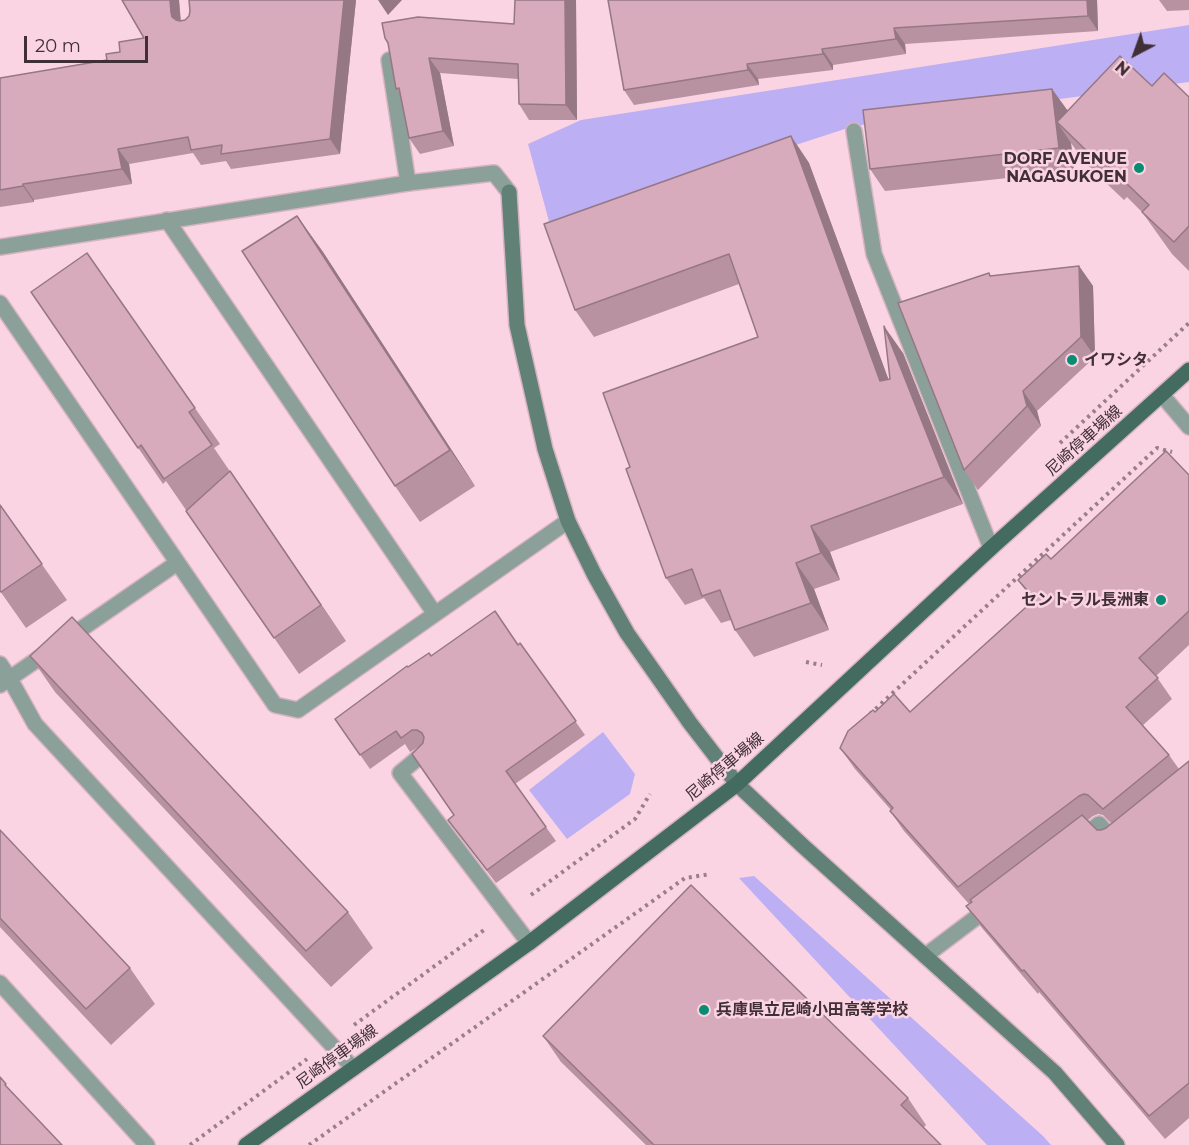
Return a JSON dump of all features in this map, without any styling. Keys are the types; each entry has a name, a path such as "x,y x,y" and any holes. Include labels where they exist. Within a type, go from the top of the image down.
{"main road":[{"name":"尼崎停車場線","path":"246,1145 529,944 737,784 991,548 1189,370"}],"street":[{"path":"389,60 408,183"},
{"path":"854,131 874,254 991,548"},
{"path":"0,247 408,183 494,173 509,192 518,325 545,449 568,521 627,633 690,723 737,784 1055,1073 1117,1145"},
{"path":"167,220 435,614"},
{"path":"0,303 275,705 298,710 568,521"},
{"path":"1162,395 1189,428"},
{"path":"5,682 177,563"},
{"path":"0,664 5,682 35,724 353,1068"},
{"path":"424,753 400,773 529,944"},
{"path":"1063,852 1100,824 1116,843 1125,835"},
{"path":"925,956 999,901"},
{"path":"0,983 147,1145"}],"path":[{"path":"869,723 868,715 1157,448 1174,453"},
{"path":"190,1145 635,819 650,794"},
{"path":"309,1145 685,878 711,874"}],"shaded area":[{"path":"1189,25 1189,82 854,126 550,225 528,144 581,120"},
{"path":"603,732 635,774 630,794 567,839 529,790"},
{"path":"754,876 1051,1145 987,1145 739,878"}],"building":[{"path":"122,0 170,0 172,17 180,21 189,16 189,0 344,0 330,139 221,154 222,145 191,150 188,137 118,149 122,169 23,184 23,186 0,190 0,78 107,60 106,54 120,52 119,42 144,38"},
{"path":"515,0 565,0 566,105 519,104 518,64 429,58 443,131 409,138 382,23 418,17 514,24"},
{"path":"608,0 1087,0 1088,16 894,28 896,39 822,49 823,54 747,64 748,70 624,90"},
{"path":"1120,56 1152,86 1164,73 1189,97 1189,226 1174,242 1142,212 1149,205 1097,155 1094,158 1057,122"},
{"path":"1052,89 1059,148 870,169 863,110"},
{"path":"791,136 880,381 890,379 884,326 944,477 811,526 821,553 796,563 811,603 735,630 720,590 702,596 692,569 666,578 626,469 630,467 603,393 758,337 729,254 575,310 544,224"},
{"path":"297,216 450,450 395,486 242,251"},
{"path":"87,253 195,408 189,412 212,445 164,479 141,445 138,448 31,292"},
{"path":"1079,266 1081,337 1023,391 1027,406 964,470 898,303 989,273 990,276"},
{"path":"1166,451 1189,475 1189,611 1139,658 1158,678 1126,707 1169,755 1103,809 1088,795 1079,796 958,887 890,811 893,808 840,748 848,731 873,710 875,712 894,694 910,712 1035,599 1018,580 1046,554 1051,559"},
{"path":"230,471 321,605 274,638 186,511"},
{"path":"0,505 42,564 1,592 0,591"},
{"path":"495,611 576,721 506,771 546,827 487,870 448,820 454,815 412,754 423,743 422,733 412,730 401,738 396,731 360,755 335,719 407,666 429,653 431,656"},
{"path":"72,617 348,912 306,951 30,656"},
{"path":"1189,761 1189,1083 1149,1116 966,906 972,902 970,900 1082,815 1097,830 1106,828"},
{"path":"0,830 130,968 86,1009 0,918"},
{"name":"兵庫県立尼崎小田高等学校","path":"691,885 908,1098 901,1105 941,1145 654,1145 543,1036"},
{"path":"0,1077 5,1085 62,1145 0,1145"}],"place":[{"name":"DORF AVENUE NAGASUKOEN","path":"1139,168"},
{"name":"イワシタ","path":"1072,360"},
{"name":"セントラル長洲東","path":"1161,600"},
{"name":"兵庫県立尼崎小田高等学校","path":"704,1010"}]}
